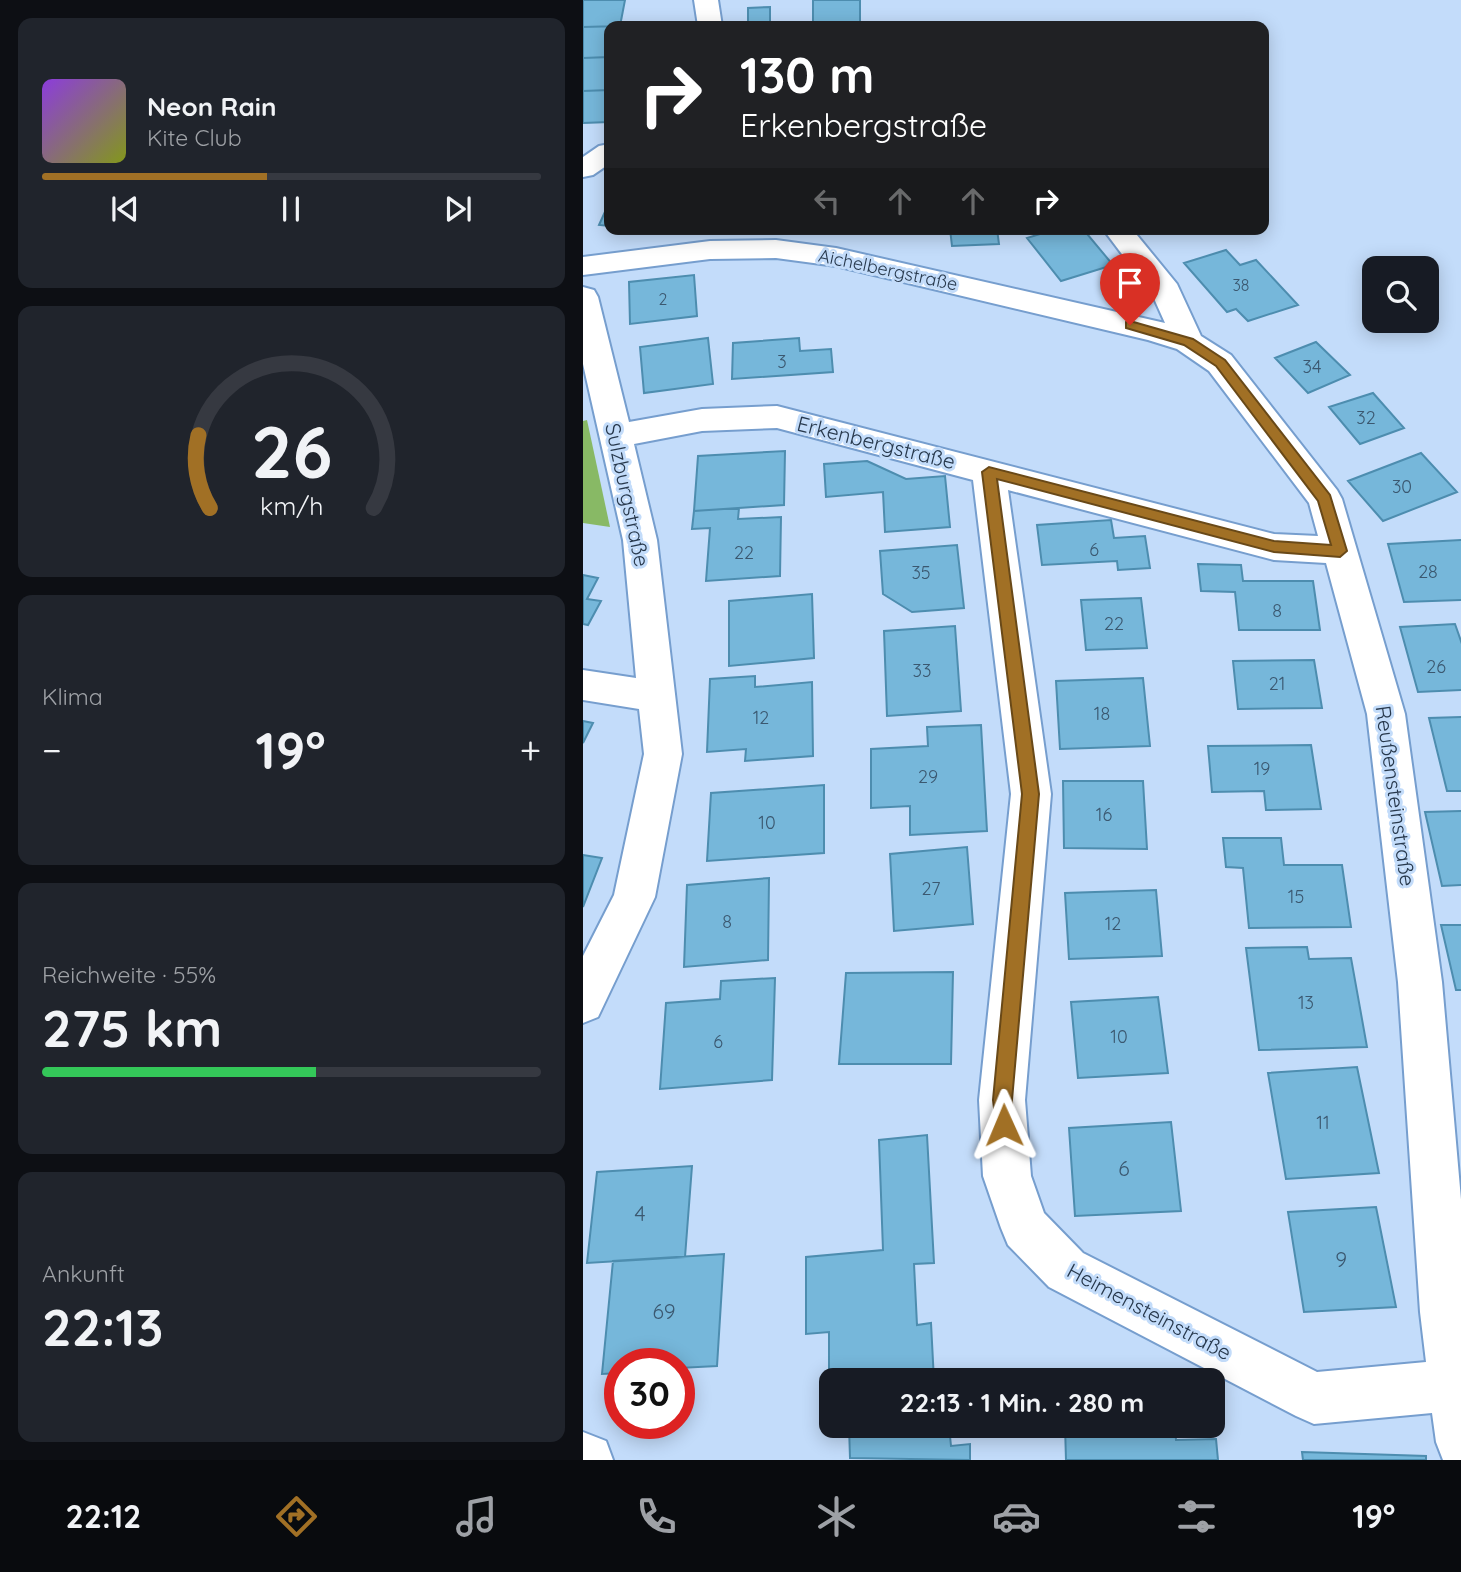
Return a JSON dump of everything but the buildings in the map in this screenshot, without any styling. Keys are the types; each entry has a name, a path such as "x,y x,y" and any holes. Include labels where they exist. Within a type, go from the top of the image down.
{"street":[{"path":"705,0 709,21"},
{"path":"583,169 604,155"},
{"path":"1122,235 1166,291 1188,342"},
{"name":"Aichelbergstraße","path":"583,266 710,250 776,248 863,263 1155,331 1188,342"},
{"name":"Sulzburgstraße","path":"583,297 640,540 663,754 634,897 583,1001"},
{"name":"Reußensteinstraße","path":"1188,342 1221,363 1325,499 1386,714 1420,982 1445,1312 1461,1442"},
{"name":"Erkenbergstraße","path":"614,436 702,419 777,417 1274,547 1340,551"},
{"name":"Heimensteinstraße","path":"989,472 1031,794 1002,1100 1007,1176 1025,1228 1066,1270 1314,1398 1454,1385"},
{"path":"583,685 656,696"}],"green space":[{"path":"587,420 610,527 583,523 583,421"}],"route":[{"path":"1004,1125 1002,1100 1031,794 989,472 1274,547 1340,551 1325,499 1221,363 1188,342 1130,325"}]}
